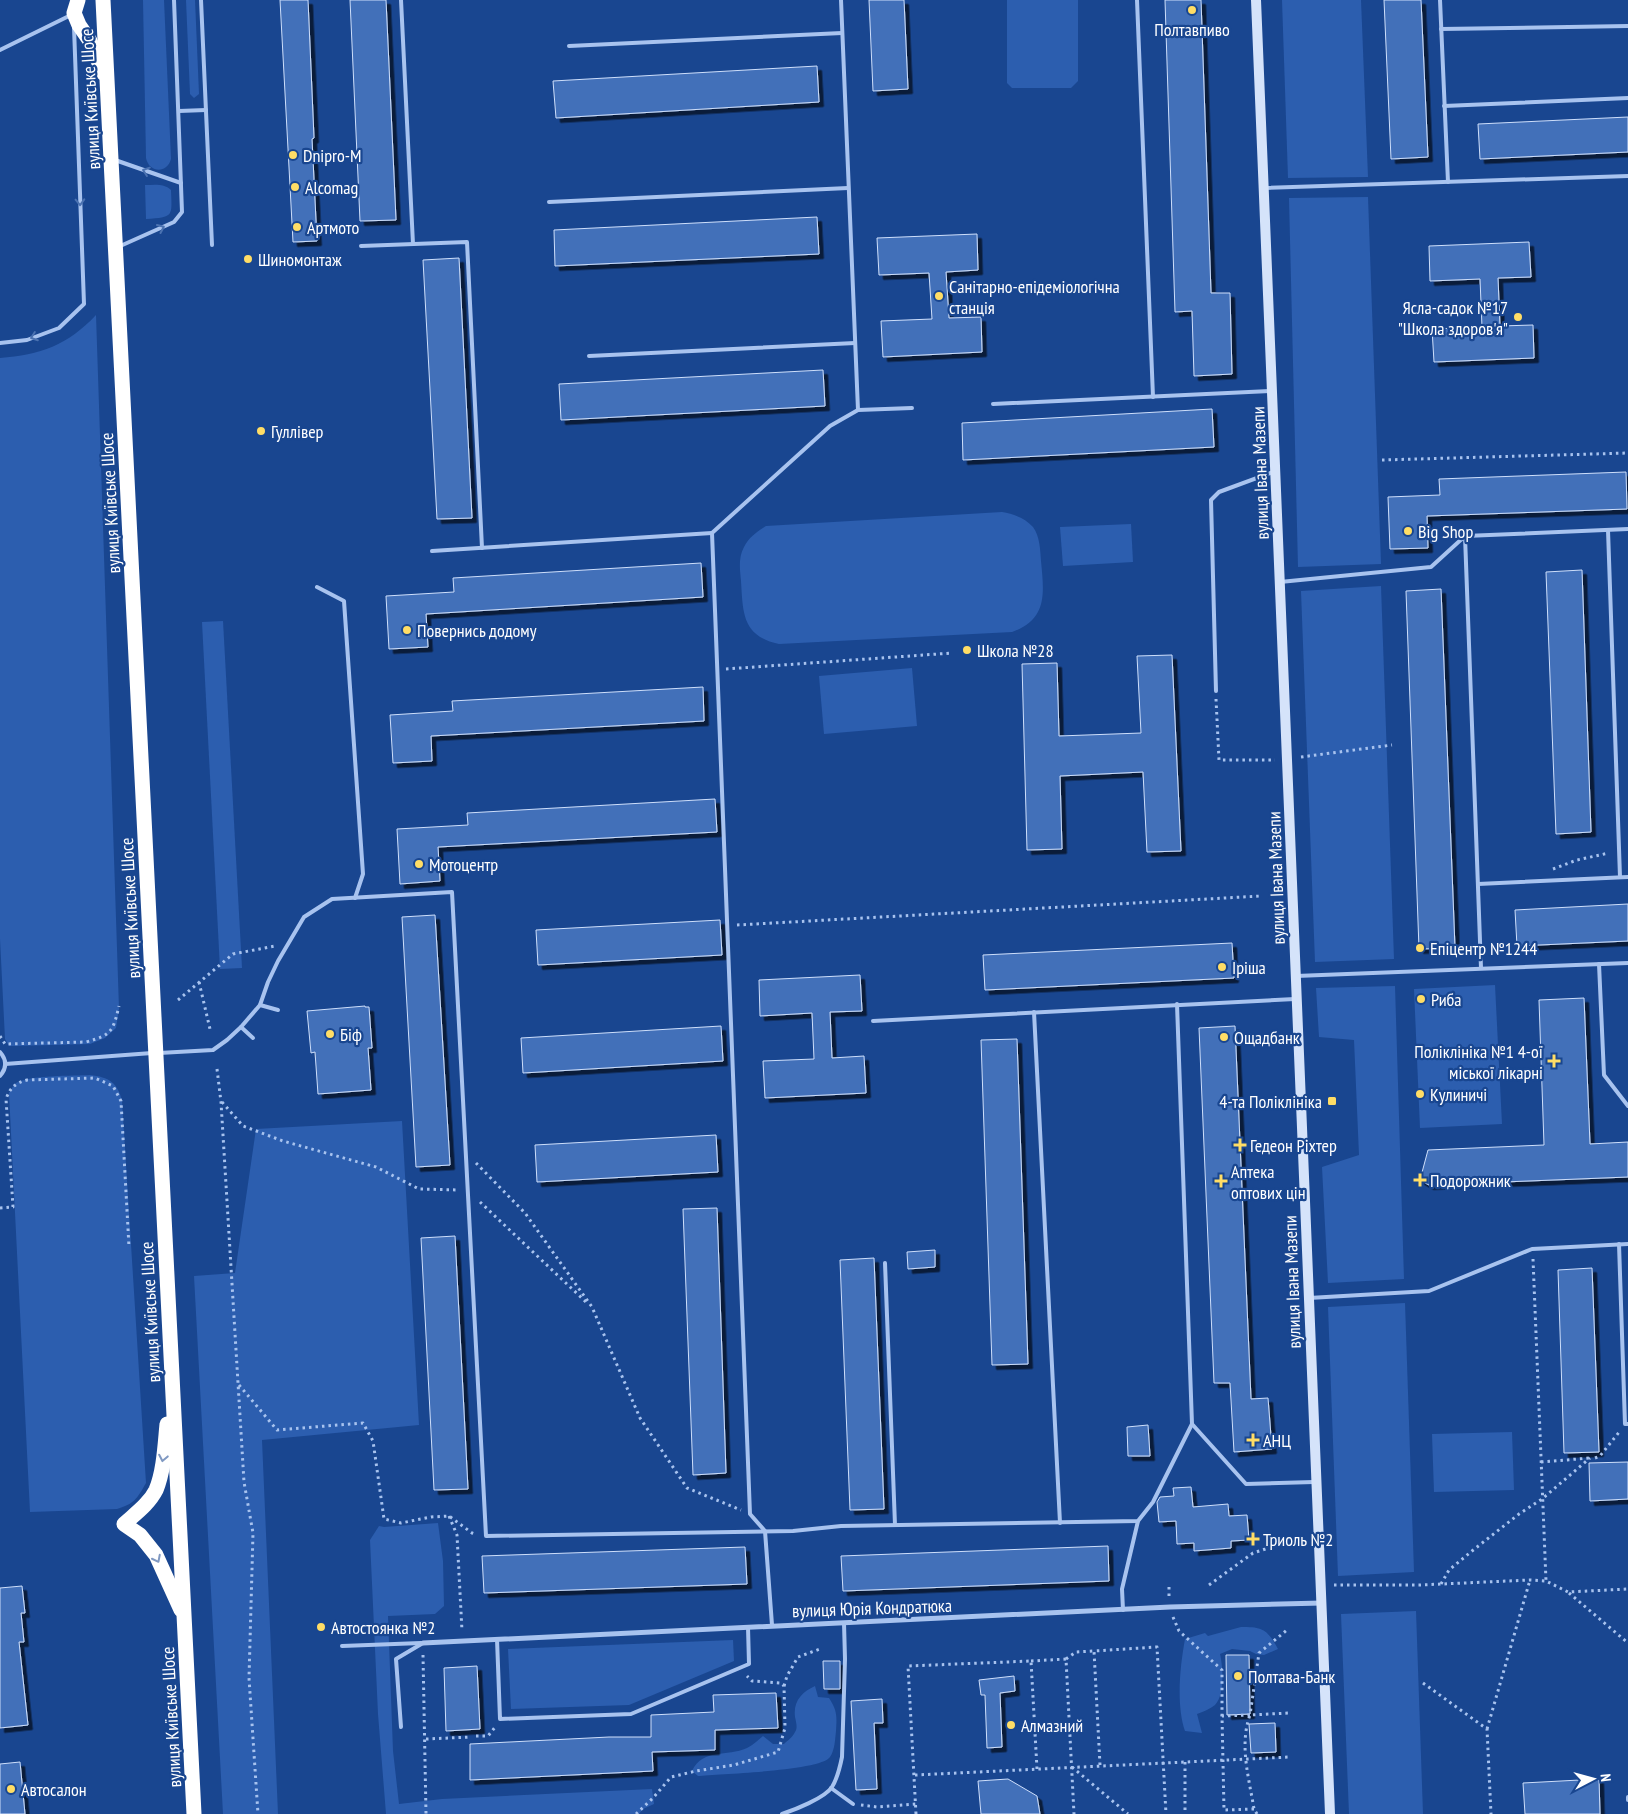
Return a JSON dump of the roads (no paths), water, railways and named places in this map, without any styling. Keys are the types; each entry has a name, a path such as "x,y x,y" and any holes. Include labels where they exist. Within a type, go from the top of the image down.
{"highway":[{"name":"вулиця Київське Шосе","path":"104,0 194,1814"},
{"path":"76,7 98,59 108,102"},
{"path":"172,1374 164,1456 156,1490 145,1505 124,1524 140,1535 156,1555 185,1619"}],"main road":[{"name":"вулиця Івана Мазепи","path":"1256,0 1330,1814"}],"street":[{"name":"вулиця Юрія Кондратюка","path":"423,1643 1170,1607 1322,1603"}],"lane":[{"path":"116,248 174,222 182,212 174,0"},
{"path":"201,0 212,245"},
{"path":"401,0 413,244"},
{"path":"841,0 858,410"},
{"path":"1137,0 1153,397"},
{"path":"1440,0 1448,182"},
{"path":"0,50 76,7 84,304 59,328 27,340 0,343"},
{"path":"1441,29 1628,26"},
{"path":"569,46 842,33"},
{"path":"1444,106 1628,98"},
{"path":"178,112 206,110"},
{"path":"112,159 181,183"},
{"path":"1264,188 1628,176"},
{"path":"549,202 848,188"},
{"path":"361,246 467,242 482,548"},
{"path":"589,356 855,343"},
{"path":"993,404 1273,391"},
{"path":"432,550 712,533 830,426 858,410 912,408"},
{"path":"1216,691 1211,500 1219,492 1276,470"},
{"path":"1280,582 1431,568 1465,536 1628,529"},
{"path":"1608,530 1620,877"},
{"path":"712,533 750,1514 765,1530 772,1625"},
{"path":"1465,536 1481,968"},
{"path":"317,586 344,601 363,874 355,898"},
{"path":"1478,884 1628,877"},
{"path":"5,1064 213,1050 241,1027 260,1005 268,982 304,917 332,899 452,892 486,1536 793,1531 841,1526 1138,1522"},
{"path":"1296,976 1628,963"},
{"path":"1599,964 1604,1075 1628,1106"},
{"path":"874,1021 1297,999"},
{"path":"1123,1610 1122,1588 1138,1522 1153,1502 1192,1424 1178,1004"},
{"path":"260,1005 278,1010"},
{"path":"1034,1012 1060,1523"},
{"path":"241,1027 254,1038"},
{"path":"0,1052 5,1064 3,1073 0,1076"},
{"path":"1619,1244 1627,1424"},
{"path":"1309,1298 1430,1291 1532,1248 1628,1244"},
{"path":"885,1263 895,1525"},
{"path":"1622,1331 1628,1330"},
{"path":"1192,1424 1246,1484 1317,1482"},
{"path":"782,1814 793,1811 815,1800 831,1788 842,1757 845,1659 844,1623"},
{"path":"498,1639 500,1719 631,1714 749,1664 748,1627"},
{"path":"342,1646 423,1643"},
{"path":"401,1727 396,1659 423,1643"},
{"path":"831,1788 853,1804"}],"place":[{"name":"Полтавпиво","path":"1192,10"},
{"name":"Dnipro-M","path":"293,155"},
{"name":"Alcomag","path":"295,187"},
{"name":"Артмото","path":"297,227"},
{"name":"Шиномонтаж","path":"248,259"},
{"name":"Санітарно-епідеміологічна станція","path":"939,296"},
{"name":"Ясла-садок №17 \"Школа здоров'я\"","path":"1518,317"},
{"name":"Гуллівер","path":"261,431"},
{"name":"Big Shop","path":"1408,531"},
{"name":"Повернись додому","path":"407,630"},
{"name":"Школа №28","path":"967,650"},
{"name":"Мотоцентр","path":"419,864"},
{"name":"Епіцентр №1244","path":"1420,948"},
{"name":"Іріша","path":"1222,967"},
{"name":"Риба","path":"1421,999"},
{"name":"Біф","path":"330,1034"},
{"name":"Ощадбанк","path":"1224,1037"},
{"name":"Поліклініка №1 4-ої міської лікарні","path":"1554,1061"},
{"name":"Кулиничі","path":"1420,1094"},
{"name":"4-та Поліклініка","path":"1332,1101"},
{"name":"Гедеон Ріхтер","path":"1240,1145"},
{"name":"Подорожник","path":"1420,1180"},
{"name":"Аптека оптових цін","path":"1221,1181"},
{"name":"АНЦ","path":"1253,1440"},
{"name":"Триоль №2","path":"1253,1539"},
{"name":"Автостоянка №2","path":"321,1627"},
{"name":"Полтава-Банк","path":"1238,1676"},
{"name":"Алмазний","path":"1011,1725"},
{"name":"Автосалон","path":"11,1789"}]}
